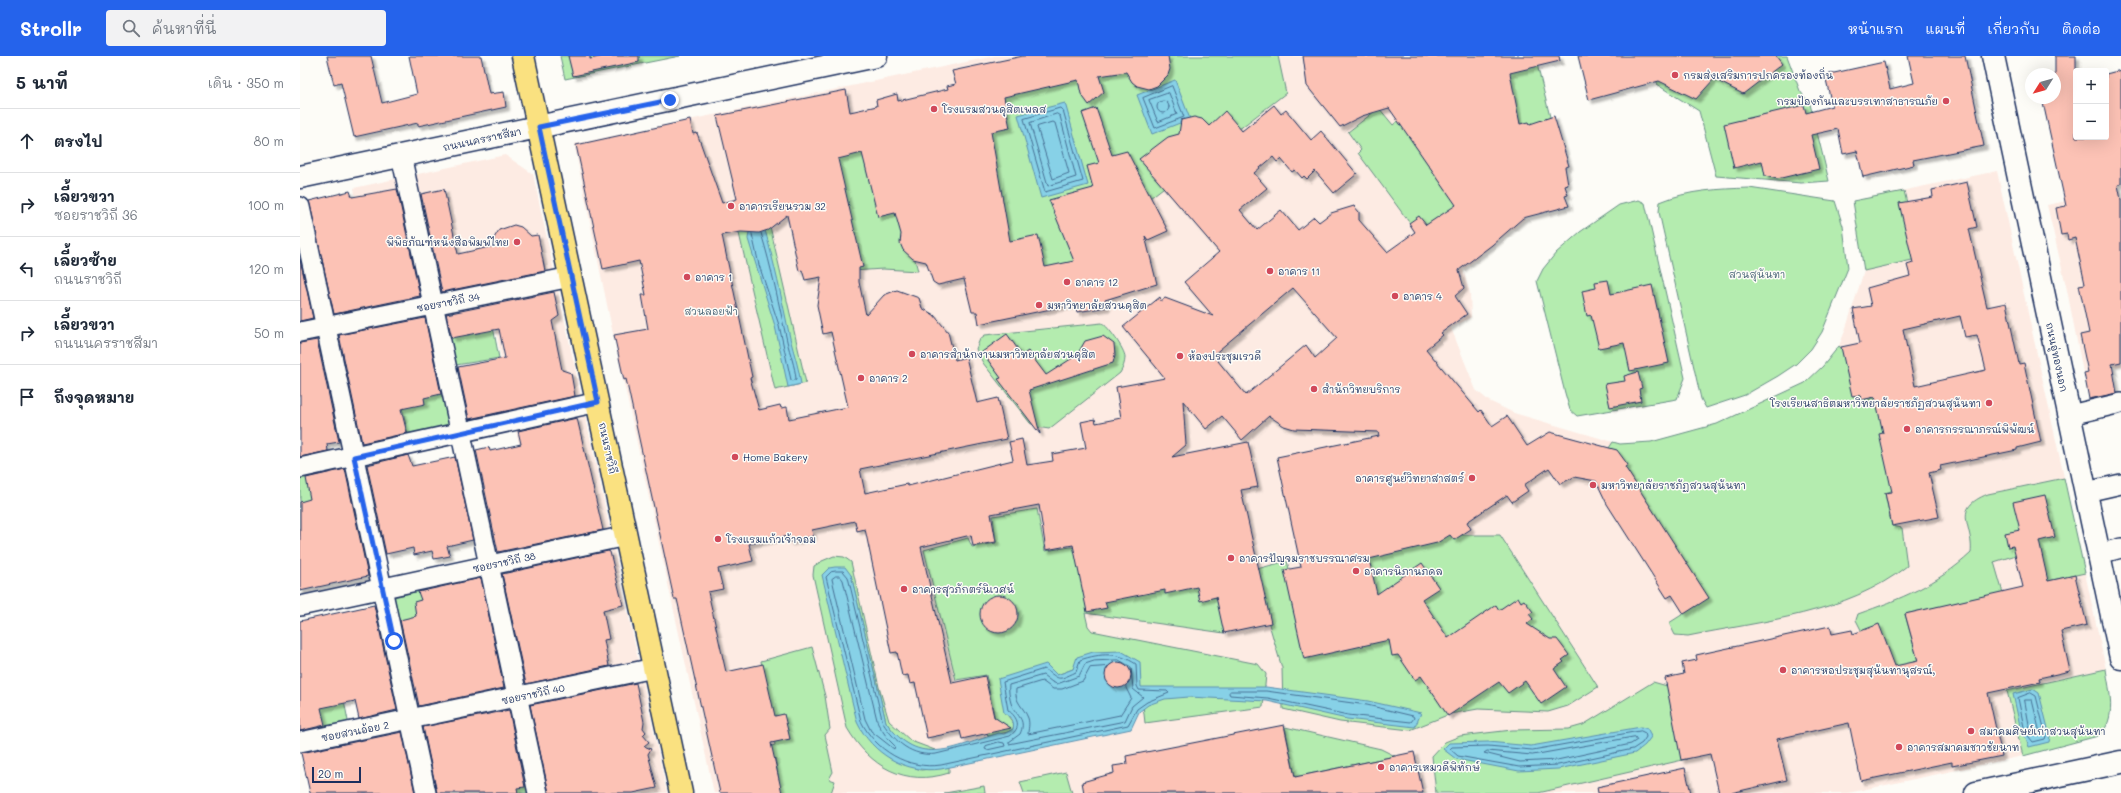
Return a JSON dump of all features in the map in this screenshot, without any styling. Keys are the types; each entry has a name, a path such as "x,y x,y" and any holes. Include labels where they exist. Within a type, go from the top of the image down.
{"main road":[{"name":"ถนนราชวิถี","path":"522,56 539,127 681,793"},
{"name":"ถนนนครราชสีมา","path":"300,177 876,56"},
{"name":"ถนนอู่ทองนอก","path":"1994,56 2121,658"},
{"path":"1976,793 2121,762"}],"street":[{"path":"401,155 538,793"},
{"path":"300,207 426,793"},
{"name":"ซอยราชวิถี 34","path":"300,332 571,277"},
{"path":"300,468 598,402"},
{"path":"2070,415 2121,404"},
{"path":"2086,492 2121,484"},
{"name":"ซอยราชวิถี 38","path":"300,606 626,536"},
{"path":"2099,554 2121,548"},
{"name":"ซอยราชวิถี 40","path":"411,720 654,668"},
{"name":"ซอยสวนอ้อย 2","path":"300,742 411,720"}],"shaded area":[{"path":"995,56 1433,56 1489,166 1525,219 1463,270 1470,293 1471,317 1451,328 1476,390 1489,401 1514,413 1620,444 1651,442 1717,424 1805,383 1823,366 1839,346 1864,271 1853,201 1997,171 2106,669 2007,691 2023,756 1848,793 714,793 612,329 574,144"},
{"path":"505,155 533,174 667,793 619,793 594,682 572,686 505,381 489,291 427,301 408,219 360,227 354,188"},
{"path":"2121,190 2121,366 2083,372 2067,290 2047,205"}],"green space":[{"path":"560,56 680,56 565,79"},
{"path":"1153,56 1278,56 1286,93 1150,198 1075,220 1074,267 1011,279 982,94"},
{"path":"1675,56 1787,56 1800,91 1810,104 1829,181 1801,183 1716,176 1699,111 1656,84"},
{"path":"1537,64 1551,121 1521,129 1507,71"},
{"path":"1379,108 1393,125 1400,119 1460,207 1420,237 1358,153 1361,150 1348,132"},
{"path":"938,125 890,167 918,271 883,269 853,271 830,151"},
{"name":"สวนสุนันทา","path":"1749,188 1835,201 1843,226 1848,268 1822,332 1811,349 1796,364 1745,395 1706,408 1701,399 1659,212 1660,202 1693,193"},
{"path":"1904,191 1921,258 1864,271 1853,201"},
{"path":"1639,200 1645,203 1685,378 1677,399 1577,416 1570,410 1537,281 1543,269 1556,253 1580,232 1619,205"},
{"path":"769,222 806,383 775,390 738,229"},
{"path":"1102,323 1116,338 1124,354 1125,361 1120,373 1049,429 1037,427 1030,423 983,363 976,349 980,339 985,335"},
{"path":"493,327 499,358 450,366 444,336"},
{"path":"1839,346 1872,372 1900,488 1885,493 1892,526 1902,528 1907,566 1883,582 1858,595 1831,605 1774,620 1688,636 1675,635 1669,623 1702,602 1607,451 1613,442 1620,444 1651,442 1717,424 1805,383 1823,366"},
{"path":"445,389 453,426 408,435 400,398"},
{"path":"309,475 321,531 300,536 300,477"},
{"path":"2064,478 2085,573 2048,581 2016,555 1994,562 2003,593 1905,614 1918,661 1882,671 1856,620 1858,614 1889,603 1918,590 1945,574 1971,553 1971,543 1966,519 1970,506 1976,500 1988,494"},
{"path":"1037,509 1045,551 1071,547 1217,576 1224,633 1085,613 1088,626 1092,631 1258,664 1266,674 1263,707 1145,723 1141,687 1073,669 1057,675 1008,716 1014,724 1013,729 1008,732 988,736 984,724 995,720 986,675 956,680 924,550 968,538 972,547 996,543 993,516"},
{"path":"1437,535 1500,535 1598,687 1568,706 1548,712 1478,709 1450,714 1410,730 1340,722 1283,709 1282,668 1253,570 1287,561 1311,654 1362,556"},
{"path":"834,556 844,557 851,562 879,687 889,721 911,741 935,750 920,749 907,744 886,722 851,575 889,758 921,770 949,767 949,773 933,777 918,777 903,775 890,770 878,763 866,753 856,742 847,728 813,575 814,566"},
{"path":"423,590 431,627 398,634 390,598"},
{"path":"812,647 825,696 830,729 825,735 833,772 829,779 835,781 831,793 764,793 771,782 779,780 775,758 766,760 764,748 775,745 761,661"},
{"path":"2106,669 2111,705 2108,722 2104,730 2098,736 2023,756 2007,691"},
{"path":"1653,682 1667,686 1687,759 1538,793 1436,793 1432,756 1445,742 1460,736 1512,730 1569,729 1583,725"},
{"path":"342,690 349,726 323,730 317,695"},
{"path":"1285,727 1381,749 1395,756 1295,777"},
{"path":"1066,772 1072,793 1024,793 1020,782"},
{"path":"532,783 535,793 514,793 512,786"},
{"path":"984,786 985,793 945,793"}],"water":[{"path":"1175,80 1190,119 1152,134 1137,95"},
{"path":"1065,103 1088,185 1041,198 1018,115"},
{"path":"763,223 801,384 788,387 775,326 748,239 749,232"},
{"path":"845,567 851,575 886,722 898,737 911,746 924,750 952,748 999,733 1004,734 1013,729 1012,720 1004,713 998,679 1046,664 1057,675 1073,669 1077,657 1093,652 1121,651 1140,662 1141,687 1266,687 1368,701 1421,713 1415,727 1347,719 1267,701 1189,697 1165,699 1148,705 1139,712 1131,729 941,769 928,770 915,768 903,765 881,752 863,733 857,722 822,575 829,568"},
{"path":"2033,689 2039,693 2050,736 2049,742 2029,747 2026,738 2022,735 2013,694"},
{"path":"1641,727 1648,729 1651,737 1645,745 1635,753 1558,769 1519,771 1456,759 1443,749 1449,743 1488,742 1531,746"}],"building":[{"path":"327,56 371,56 382,103 417,94 409,56 481,56 489,94 504,92 506,107 418,126 418,123 354,137 341,83 334,85"},
{"path":"568,56 590,56 590,59 604,56 639,56 639,62 573,76"},
{"name":"มหาวิทยาลัยสวนดุสิต","path":"1023,56 1168,56 1170,69 1168,75 1157,86 1149,89 1137,86 1132,82 1126,72 1099,76 1104,92 1089,105 1081,94 1078,80 1004,97 1010,128 991,132 1010,241 1038,235 1045,267 1074,261 1049,200 1093,188 1087,166 1099,163 1082,113 1096,108 1112,155 1127,151 1168,231 1148,240 1145,236 1157,284 1105,300 1107,307 1077,312 1075,304 979,324 977,312 972,312 964,279 938,285 933,282 926,262 913,259 903,250 900,243 901,234 895,213 878,217 862,153 838,159 863,267 859,268 859,282 866,315 884,295 897,290 919,298 922,308 934,315 948,332 955,360 966,357 977,403 998,398 1007,439 860,469 865,493 907,484 908,486 1013,460 1009,442 1022,439 1027,465 1053,461 1052,454 1086,448 1081,422 1095,419 1096,423 1121,418 1116,387 1165,378 1123,327 1160,297 1161,301 1165,298 1213,316 1184,282 1219,252 1139,159 1168,137 1179,134 1181,120 1194,117 1202,119 1209,126 1225,111 1242,131 1274,105 1281,114 1286,110 1311,140 1321,131 1357,174 1334,193 1315,171 1307,179 1304,176 1302,178 1295,170 1292,172 1281,159 1277,162 1273,157 1254,173 1267,188 1240,210 1257,230 1281,210 1298,230 1314,217 1319,222 1331,213 1354,206 1359,212 1359,220 1387,252 1415,232 1409,223 1419,216 1426,225 1456,205 1389,108 1362,116 1340,127 1307,86 1303,56 1559,56 1560,61 1510,73 1520,124 1529,122 1530,124 1554,116 1569,166 1565,167 1568,185 1565,186 1568,195 1565,196 1569,206 1523,218 1492,245 1459,270 1464,288 1455,296 1467,314 1441,333 1443,335 1426,349 1479,412 1481,410 1492,426 1507,416 1527,446 1550,432 1617,450 1628,465 1625,467 1709,598 1684,614 1672,595 1667,598 1607,504 1596,481 1574,477 1560,484 1549,468 1524,485 1528,491 1512,502 1507,495 1467,522 1471,529 1454,540 1450,535 1437,543 1369,559 1377,594 1422,563 1439,588 1422,599 1448,638 1496,605 1499,610 1518,597 1521,602 1524,600 1533,612 1529,614 1533,619 1527,624 1550,639 1557,639 1569,655 1562,660 1564,662 1554,669 1566,687 1541,704 1525,681 1508,693 1499,682 1448,716 1421,676 1415,680 1398,655 1392,656 1389,640 1304,659 1284,570 1301,567 1277,457 1379,436 1378,432 1294,429 1284,426 1269,416 1242,440 1222,416 1206,429 1183,401 1186,445 1172,457 1248,442 1258,487 1241,490 1271,623 1224,633 1216,597 1200,601 1197,587 1165,594 1165,590 1105,602 1107,608 1087,612 1073,545 1046,550 1039,505 991,514 996,542 973,546 971,535 921,547 952,683 985,676 994,717 1011,728 962,739 960,731 927,738 915,683 910,684 908,675 902,676 897,652 891,653 865,529 857,531 855,521 812,530 813,536 789,542 788,536 749,544 753,561 718,569 723,589 708,592 726,672 763,664 775,716 784,714 790,739 771,743 782,793 720,793 677,599 674,599 626,379 624,380 614,335 648,329 642,295 646,295 639,261 603,269 576,145 690,120 693,134 697,133 722,203 737,199 717,116 846,90 850,112 877,106 876,100 897,94 898,101 948,89 947,86 956,84 952,71","holes":["787,215 799,271 802,270 805,280 821,277 817,305 823,334 831,332 848,407 789,419 787,407 781,408 780,405 759,410 750,378 752,377 722,235 741,232 759,233 768,230","1293,288 1337,338 1315,358 1306,345 1246,395 1213,355"]},
{"name":"กรมส่งเสริมการปกครองท้องถิ่น","path":"1578,56 1776,56 1782,64 1743,94 1714,79 1696,99 1659,81 1589,100"},
{"path":"1908,56 1965,56 1984,146 1913,160 1914,165 1863,177 1857,151 1843,154 1838,129 1811,135 1819,169 1777,179 1765,176 1762,161 1734,168 1724,124 1804,105 1806,113 1832,106 1825,75 1884,62 1890,89 1914,83"},
{"path":"2055,56 2076,56 2076,68 2073,68 2073,140 2109,140 2109,73 2121,70 2121,184 2118,185 2121,200 2121,362 2112,364 2117,393 2089,399 2084,373 2088,372 2080,335 2089,333 2079,285 2085,284 2075,238 2068,240 2067,234 2061,235 2056,208 2066,206 2043,104 2061,104 2061,68 2055,68"},
{"path":"1967,182 1977,227 1969,229 1987,307 2006,303 2019,364 2024,363 2041,442 2017,448 2017,450 1940,466 1941,470 1929,473 1939,517 1892,526 1885,493 1892,492 1879,434 1883,433 1875,397 1861,400 1860,395 1852,396 1841,347 1860,343 1853,309 1871,306 1867,288 1910,276 1907,265 1913,263 1899,203 1933,197 1932,190","holes":["1960,316 1965,337 1977,335 1986,370 1915,386 1903,329"]},
{"path":"397,189 420,296 334,314 309,201 350,191 352,197"},
{"name":"พิพิธภัณฑ์หนังสือพิมพ์ไทย","path":"444,189 458,254 494,246 494,238 499,230 514,225 521,227 531,236 538,235 545,271 442,292 421,194"},
{"path":"300,259 313,318 300,321"},
{"path":"1608,280 1611,294 1652,285 1669,363 1630,371 1624,343 1599,348 1591,315 1587,316 1582,291 1596,288 1595,282"},
{"path":"554,292 559,316 552,321 562,370 571,373 575,396 469,419 458,367 505,358 499,329 452,338 446,314"},
{"path":"425,318 441,394 424,398 425,404 401,409 407,433 362,443 339,335"},
{"path":"1007,334 1022,355 1028,351 1046,375 1077,355 1085,341 1103,336 1114,344 1115,355 1113,363 1029,390 1040,434 998,379 1001,378 982,352"},
{"path":"317,340 339,442 327,444 328,451 300,457 300,343"},
{"path":"1638,372 1642,388 1639,389 1641,401 1610,407 1605,384 1625,381 1624,376"},
{"path":"577,418 603,530 498,552 476,450 489,447 490,451 521,444 518,431"},
{"path":"408,455 412,466 455,457 473,540 447,546 450,556 434,559 432,551 414,555 413,548 386,554 367,465"},
{"path":"345,469 368,576 300,591 300,502 310,499 306,478"},
{"path":"2045,495 2055,537 2039,541 2048,581 2075,575 2087,625 2061,631 2070,671 2039,678 2040,682 1988,693 2002,756 1952,766 1952,762 1861,781 1849,723 1777,739 1787,780 1731,793 1719,793 1710,754 1681,760 1665,678 1684,674 1682,663 1697,660 1696,655 1830,626 1832,634 1852,630 1853,634 1879,624 1895,666 1918,661 1905,614 2023,587 2013,546 2008,547 2005,533 2020,530 2013,502"},
{"path":"608,551 610,552 623,605 603,610 609,639 604,640 609,666 526,684 502,574"},
{"path":"481,578 504,688 419,706 400,620 416,616 414,602 421,600 418,592"},
{"path":"995,595 1003,595 1010,598 1015,603 1018,614 1015,625 1010,630 1003,633 995,633 988,630 983,625 980,618 980,610 983,603 988,598"},
{"path":"374,605 397,710 359,719 355,701 321,708 325,725 300,731 300,621"},
{"path":"1118,662 1127,666 1131,675 1127,684 1118,688 1109,684 1105,675 1109,666"},
{"path":"636,683 644,722 643,728 646,732 643,735 649,742 644,746 651,749 648,754 657,788 633,793 549,793 530,705"},
{"path":"509,710 525,787 517,788 518,793 437,793 423,727"},
{"path":"1284,725 1295,777 1414,752 1423,793 1084,793 1082,782 1114,773 1113,766 1127,764 1126,756"},
{"path":"402,732 415,793 310,793 301,753"},
{"path":"1685,768 1691,793 1598,793 1597,787"}],"place":[{"name":"กรมส่งเสริมการปกครองท้องถิ่น","path":"1675,75"},
{"name":"กรมป้องกันและบรรเทาสาธารณภัย","path":"1946,101"},
{"name":"โรงแรมสวนดุสิตเพลส","path":"934,109"},
{"name":"อาคารเรียนรวม 32","path":"731,206"},
{"name":"พิพิธภัณฑ์หนังสือพิมพ์ไทย","path":"517,242"},
{"name":"อาคาร 11","path":"1270,271"},
{"name":"อาคาร 1","path":"687,277"},
{"name":"อาคาร 12","path":"1067,282"},
{"name":"อาคาร 4","path":"1395,296"},
{"name":"มหาวิทยาลัยสวนดุสิต","path":"1039,305"},
{"name":"อาคารสำนักงานมหาวิทยาลัยสวนดุสิต","path":"912,354"},
{"name":"ห้องประชุมเรวดี","path":"1180,356"},
{"name":"อาคาร 2","path":"861,378"},
{"name":"สำนักวิทยบริการ","path":"1314,389"},
{"name":"โรงเรียนสาธิตมหาวิทยาลัยราชภัฏสวนสุนันทา","path":"1989,403"},
{"name":"อาคารกรรณาภรณ์พิพัฒน์","path":"1907,429"},
{"name":"Home Bakery","path":"735,457"},
{"name":"อาคารศูนย์วิทยาสาสตร์","path":"1472,478"},
{"name":"มหาวิทยาลัยราชภัฏสวนสุนันทา","path":"1593,485"},
{"name":"โรงแรมแก้วเจ้าจอม","path":"718,539"},
{"name":"อาคารปัญจมราชบรรณาศรม","path":"1231,558"},
{"name":"อาคารนิภานภดล","path":"1356,571"},
{"name":"อาคารสุวภักตร์นิเวศน์","path":"904,589"},
{"name":"อาคารหอประชุมสุนันทานุสรณ์,","path":"1783,670"},
{"name":"สมาคมศิษย์เก่าสวนสุนันทา","path":"1971,731"},
{"name":"อาคารสมาคมชาวชัยนาท","path":"1899,747"},
{"name":"อาคารเหมวดีพิทักษ์","path":"1381,767"}],"route":[{"path":"394,641 354,457 598,402 539,127 670,100"}],"park label":[{"name":"สวนลอยฟ้า","path":"711,311"}]}
